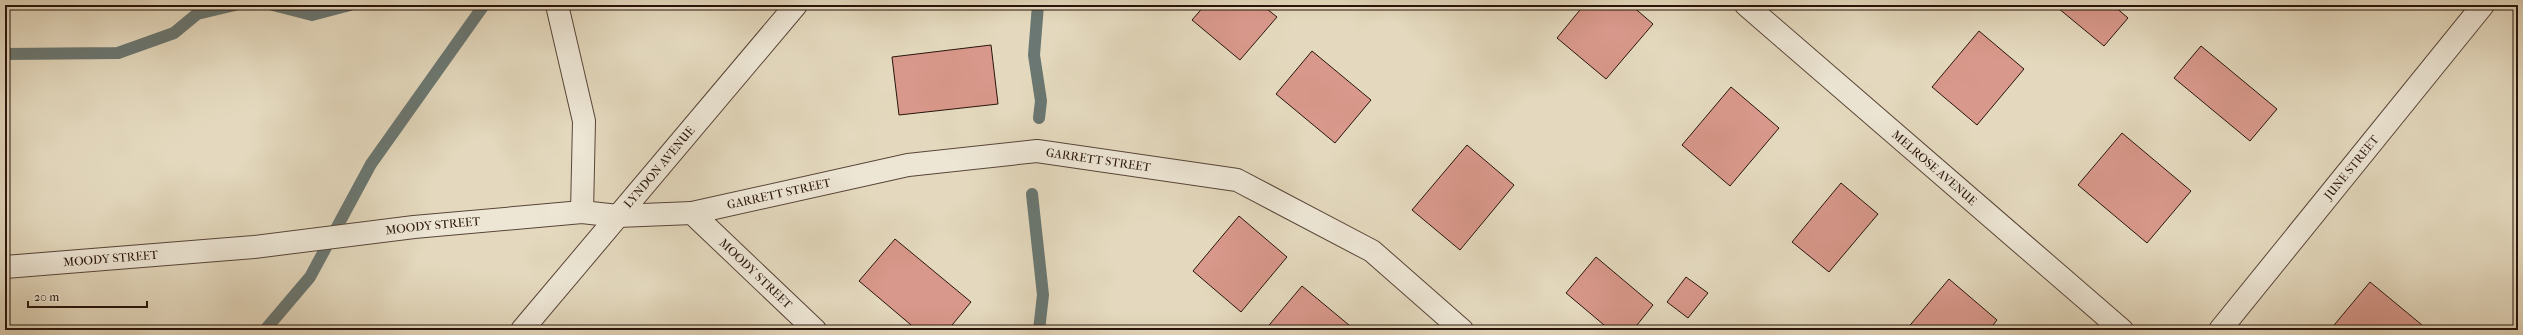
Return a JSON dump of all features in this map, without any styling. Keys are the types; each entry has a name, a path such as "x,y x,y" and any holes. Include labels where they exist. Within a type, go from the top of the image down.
{"street":[{"path":"557,5 584,121 582,212"},
{"name":"LYNDON AVENUE","path":"522,330 796,5"},
{"name":"MELROSE AVENUE","path":"1746,5 2122,330"},
{"name":"JUNE STREET","path":"2220,330 2482,5"},
{"name":"GARRETT STREET","path":"692,213 908,165 1037,151 1237,180 1372,251 1462,330"},
{"name":"MOODY STREET","path":"5,267 288,242 414,227 582,212 618,216 692,213 814,330"}],"building":[{"path":"1205,5 1262,5 1277,17 1240,60 1192,20"},
{"path":"1584,5 1631,5 1653,24 1606,79 1557,38"},
{"path":"2061,5 2113,5 2128,18 2104,46 2058,8"},
{"path":"1979,31 2024,69 1977,125 1932,87"},
{"path":"991,45 998,104 899,115 892,57"},
{"path":"2201,46 2277,109 2250,141 2174,78"},
{"path":"1312,51 1371,100 1335,143 1276,94"},
{"path":"1731,87 1779,128 1730,186 1682,145"},
{"path":"2122,133 2191,191 2147,243 2078,185"},
{"path":"1467,145 1514,185 1460,250 1412,210"},
{"path":"1841,183 1878,214 1829,272 1792,242"},
{"path":"1239,216 1287,257 1241,312 1193,271"},
{"path":"895,239 971,302 948,330 917,330 859,281"},
{"path":"1596,257 1653,305 1633,330 1610,330 1566,293"},
{"path":"1686,277 1708,293 1688,318 1667,302"},
{"path":"1949,279 1997,320 1989,330 1906,330"},
{"path":"2370,282 2428,330 2330,330"},
{"path":"1302,286 1355,330 1265,330"}],"waterway":[{"path":"5,54 118,53 174,33 197,14 235,5"},
{"path":"273,5 312,15 350,5"},
{"path":"265,330 310,277 371,164 484,5"},
{"path":"1038,5 1034,55 1041,101 1039,118"},
{"path":"1032,194 1043,295 1039,330"}]}
